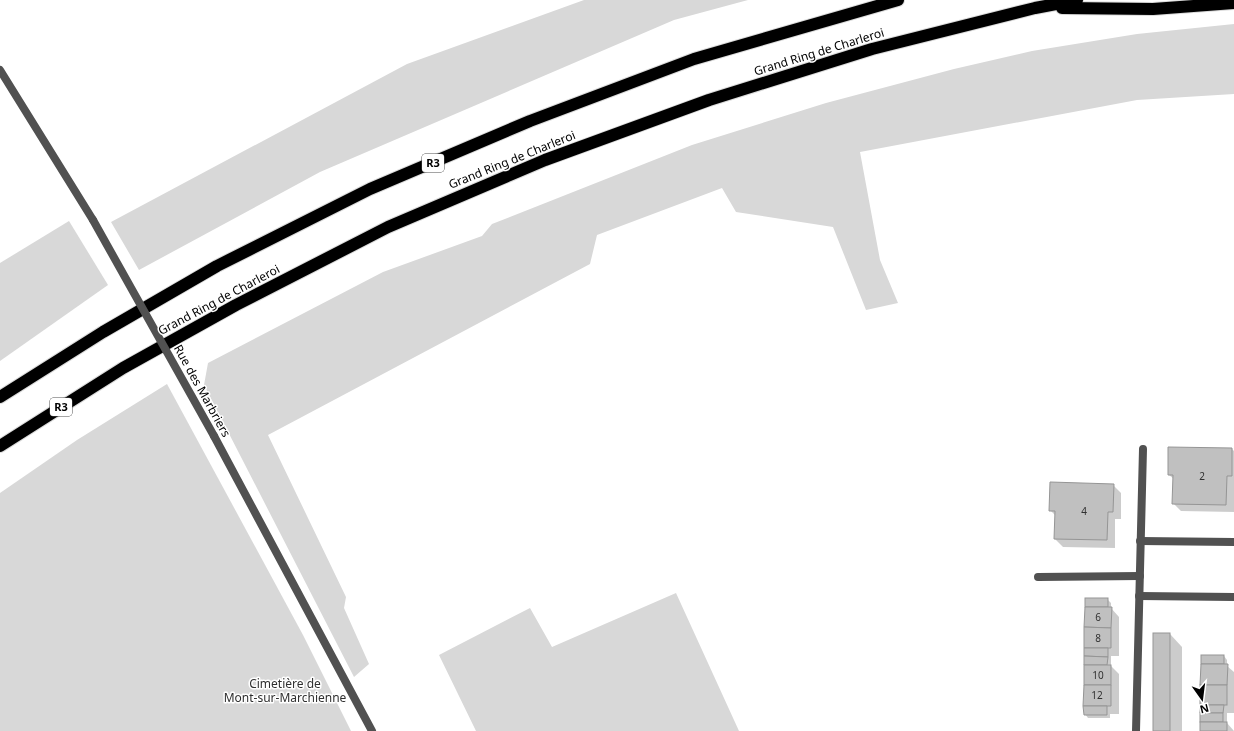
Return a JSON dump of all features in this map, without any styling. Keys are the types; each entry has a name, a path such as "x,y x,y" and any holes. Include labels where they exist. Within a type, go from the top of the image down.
{"highway":[{"name":"R3","path":"0,397 103,332 217,266 370,189 530,121 694,59 898,0"},
{"name":"Grand Ring de Charleroi","path":"0,446 123,368 236,305 388,227 531,166 709,100 872,50 1035,8 1077,0"},
{"path":"1035,8 1153,8 1234,3"}],"street":[{"name":"Rue des Marbriers","path":"0,70 93,220 214,436 372,731"},
{"path":"1136,731 1143,449"},
{"path":"1140,540 1234,542"},
{"path":"1038,577 1140,576"},
{"path":"1139,596 1234,597"}],"green space":[{"path":"584,0 748,0 674,20 320,172 139,270 111,222 407,64"},
{"path":"1234,24 1234,94 1137,100 860,152 880,260 898,303 866,310 833,227 736,212 722,188 597,235 590,264 268,435 346,597 344,608 369,664 354,677 204,385 208,363 383,272 482,236 492,224 692,145 826,103 954,69 1032,51 1137,34"},
{"path":"69,221 108,285 0,361 0,263"},
{"name":"Cimetière de Mont-sur-Marchienne","path":"167,384 303,635 351,731 0,731 0,493 77,440"},
{"path":"676,593 739,731 476,731 439,655 530,608 552,647"}],"building":[{"path":"1168,447 1232,448 1232,476 1227,476 1226,505 1172,504 1173,475 1168,475"},
{"path":"1050,482 1114,484 1113,512 1108,512 1107,540 1054,539 1055,511 1049,511"},
{"path":"1085,598 1108,598 1108,607 1085,607"},
{"path":"1085,607 1112,607 1111,628 1084,627"},
{"path":"1084,627 1111,628 1111,648 1084,648"},
{"path":"1153,633 1170,633 1170,731 1153,731"},
{"path":"1084,648 1108,648 1108,657 1084,656"},
{"path":"1201,655 1224,655 1224,664 1201,664"},
{"path":"1084,656 1108,657 1107,665 1084,665"},
{"path":"1201,664 1228,664 1227,685 1200,685"},
{"path":"1084,665 1111,665 1111,685 1084,685"},
{"path":"1084,685 1111,685 1111,706 1083,706"},
{"path":"1200,685 1227,685 1227,705 1200,705"},
{"path":"1200,705 1224,705 1223,713 1200,713"},
{"path":"1083,706 1107,706 1107,715 1084,715"},
{"path":"1200,713 1223,713 1223,722 1200,722"},
{"path":"1200,722 1227,722 1227,731 1200,731"}]}
